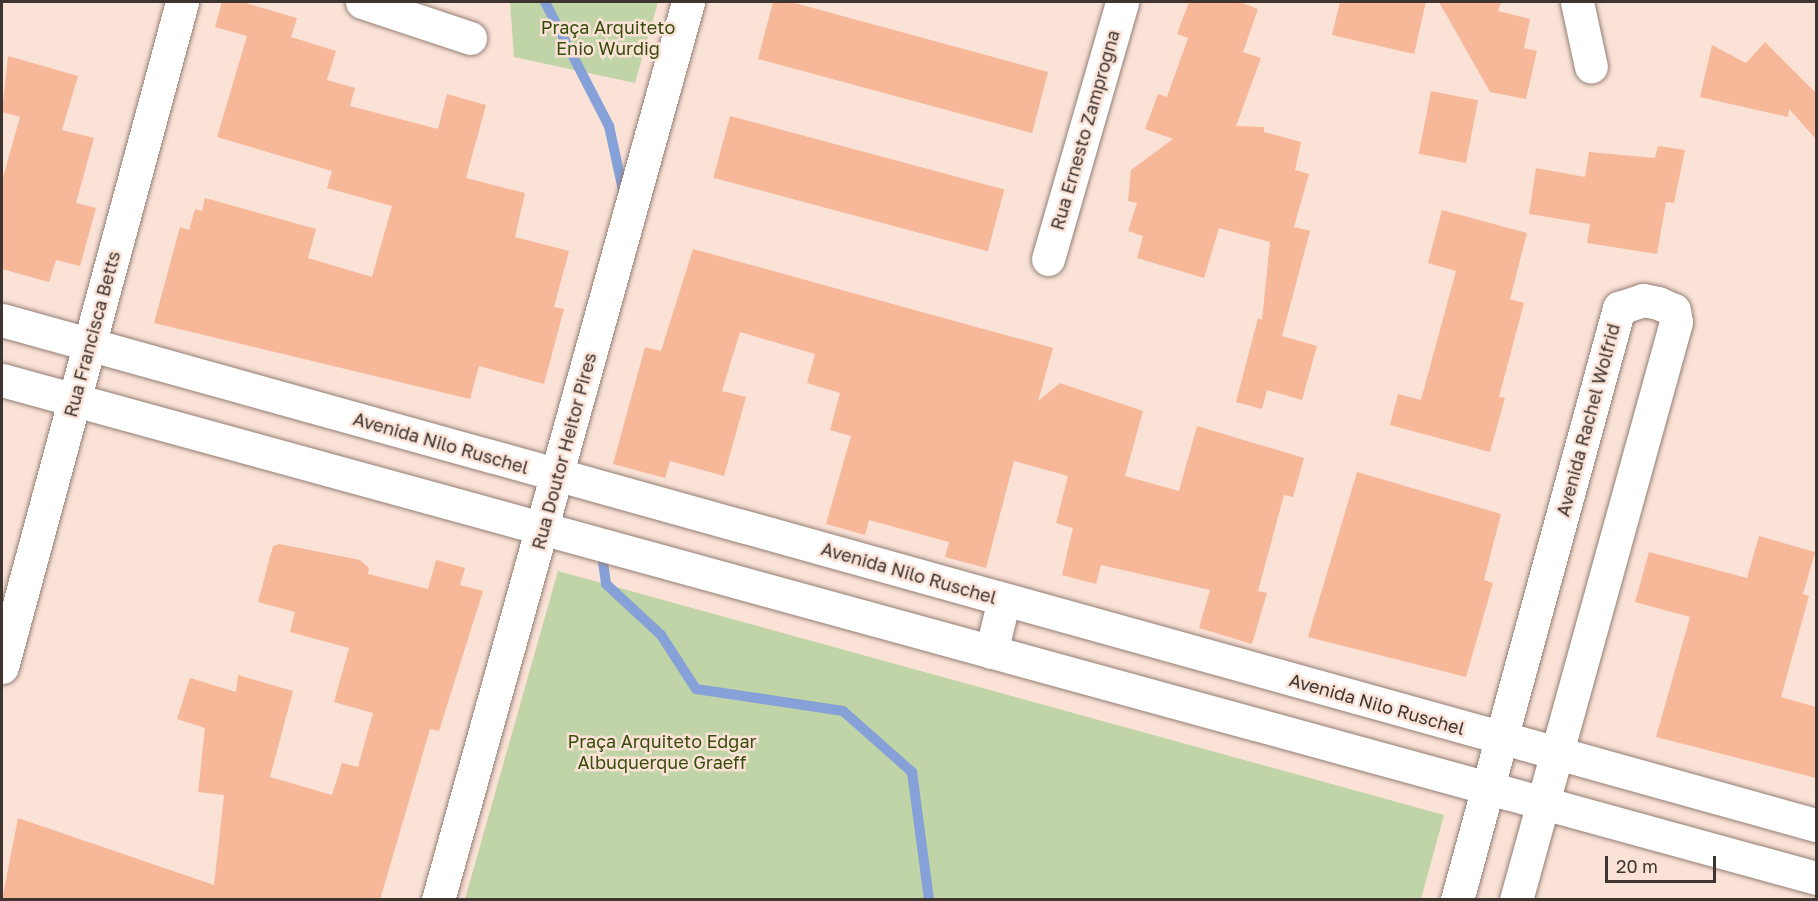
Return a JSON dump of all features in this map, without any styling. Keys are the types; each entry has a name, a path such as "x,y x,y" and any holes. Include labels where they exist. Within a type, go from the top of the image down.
{"street":[{"name":"Rua Francisca Betts","path":"2,667 182,2"},
{"path":"362,2 470,38"},
{"name":"Rua Doutor Heitor Pires","path":"438,900 688,2"},
{"name":"Rua Ernesto Zamprogna","path":"1048,259 1122,2"},
{"path":"1577,2 1592,68"},
{"name":"Avenida Rachel Wolfrid","path":"1457,900 1503,739 1618,308 1643,300 1658,303 1674,310 1676,322 1516,900"},
{"name":"Avenida Nilo Ruschel","path":"2,320 1816,825"},
{"path":"2,380 1816,878"},
{"path":"991,652 1004,600"}],"green space":[{"name":"Praça Arquiteto Enio Wurdig","path":"510,2 658,2 635,83 514,57"},
{"name":"Praça Arquiteto Edgar Albuquerque Graeff","path":"558,571 1444,815 1421,899 465,899"}],"building":[{"path":"222,2 242,2 297,18 291,37 336,51 327,80 355,88 350,106 438,129 447,94 486,105 466,178 525,193 515,237 569,251 554,307 564,309 544,384 479,366 470,399 154,323 180,227 189,230 195,209 202,211 205,198 316,229 308,258 372,277 392,206 327,188 332,171 217,137 247,36 215,27"},
{"path":"773,2 791,2 1048,72 1032,133 758,59"},
{"path":"1189,2 1240,2 1258,9 1243,52 1261,58 1236,126 1264,127 1264,132 1301,142 1295,170 1309,174 1294,227 1310,231 1282,336 1317,346 1302,400 1267,390 1262,409 1236,402 1258,318 1262,320 1270,242 1219,228 1204,278 1137,258 1143,236 1128,231 1137,203 1128,201 1131,170 1173,139 1145,129 1158,94 1167,97 1188,38 1177,34"},
{"path":"1340,2 1426,2 1414,54 1332,35"},
{"path":"1439,2 1501,2 1498,11 1530,19 1524,48 1537,51 1526,99 1490,92"},
{"path":"1765,42 1816,93 1816,139 1789,109 1788,117 1700,97 1712,45 1746,63"},
{"path":"8,56 78,76 62,130 94,138 76,203 96,208 80,266 56,260 49,282 2,269 2,181 20,117 2,112"},
{"path":"1431,91 1478,100 1466,163 1419,154"},
{"path":"730,116 1004,190 988,251 713,178"},
{"path":"1658,146 1685,150 1674,203 1666,202 1657,254 1587,243 1590,224 1529,214 1536,168 1585,177 1589,152 1655,158"},
{"path":"1442,210 1527,233 1510,299 1524,303 1499,397 1505,398 1490,452 1390,425 1398,394 1421,400 1456,271 1428,263"},
{"path":"693,249 1053,348 1038,401 1060,383 1143,411 1125,476 1179,491 1197,426 1304,458 1293,497 1284,495 1258,591 1267,593 1252,644 1199,628 1210,590 1101,565 1096,584 1062,575 1073,528 1056,523 1068,476 1014,461 986,568 945,557 949,542 869,520 865,535 826,524 851,436 830,430 840,393 807,383 815,354 740,332 722,391 746,397 724,476 670,461 665,478 613,464 645,347 661,351"},
{"path":"1357,472 1501,514 1484,580 1493,583 1466,677 1308,637"},
{"path":"1759,536 1815,552 1803,594 1809,596 1781,697 1816,707 1816,778 1656,737 1690,617 1635,602 1649,552 1747,578"},
{"path":"279,544 360,560 369,568 368,574 428,589 436,560 465,568 460,585 483,591 439,731 430,729 380,900 2,900 18,818 214,885 224,795 198,792 205,728 177,719 190,678 236,692 238,675 293,691 270,777 332,795 342,763 358,767 373,713 334,702 349,648 290,632 295,612 258,602 273,546"}],"waterway":[{"path":"545,2 609,126 624,195"},
{"path":"602,555 606,584 661,635 696,689 843,711 912,772 929,900"}]}
